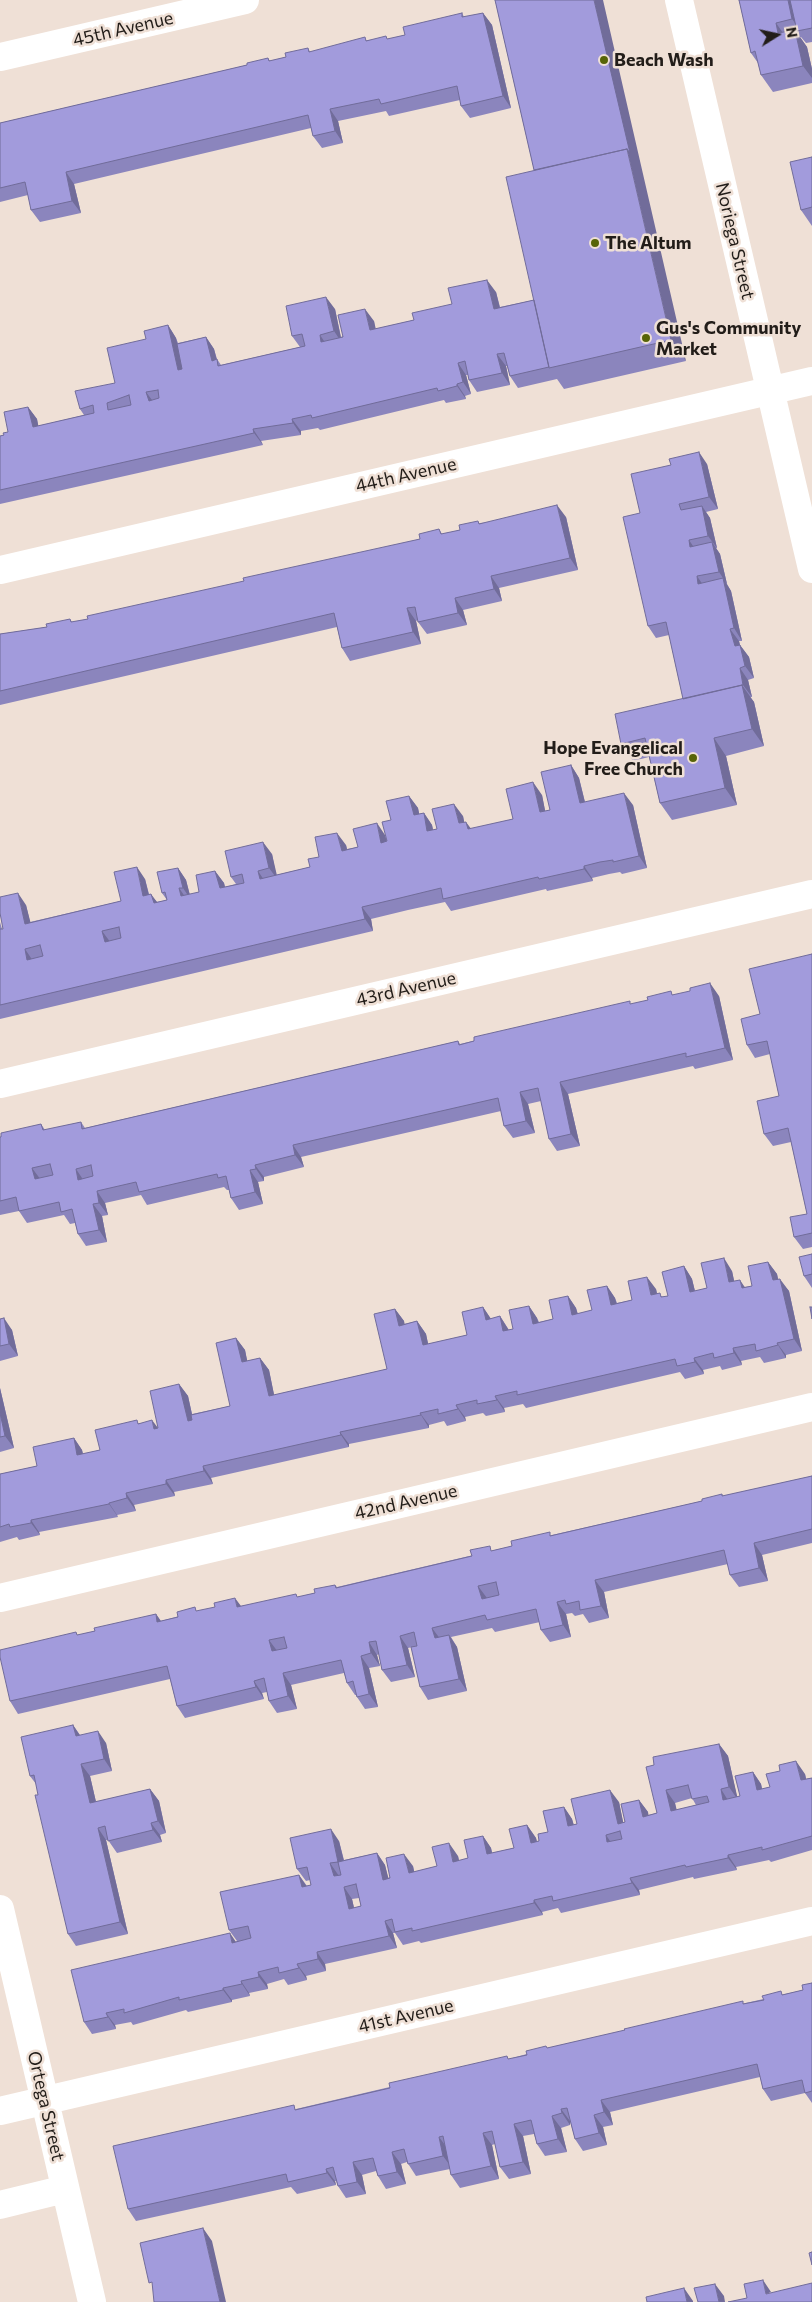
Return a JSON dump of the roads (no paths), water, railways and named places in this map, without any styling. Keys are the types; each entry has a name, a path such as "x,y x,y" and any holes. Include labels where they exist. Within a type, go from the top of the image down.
{"street":[{"name":"45th Avenue","path":"0,58 245,0"},
{"name":"Noriega Street","path":"678,0 812,569"},
{"name":"44th Avenue","path":"0,570 812,380"},
{"name":"43rd Avenue","path":"0,1084 812,894"},
{"name":"42nd Avenue","path":"0,1598 812,1407"},
{"name":"Ortega Street","path":"0,1909 92,2302"},
{"name":"41st Avenue","path":"0,2111 812,1921"},
{"path":"0,2205 65,2190"}],"place":[{"name":"Beach Wash","path":"604,60"},
{"name":"The Altum","path":"595,243"},
{"name":"Gus's Community Market","path":"646,338"},
{"name":"Hope Evangelical Free Church","path":"693,758"}]}
